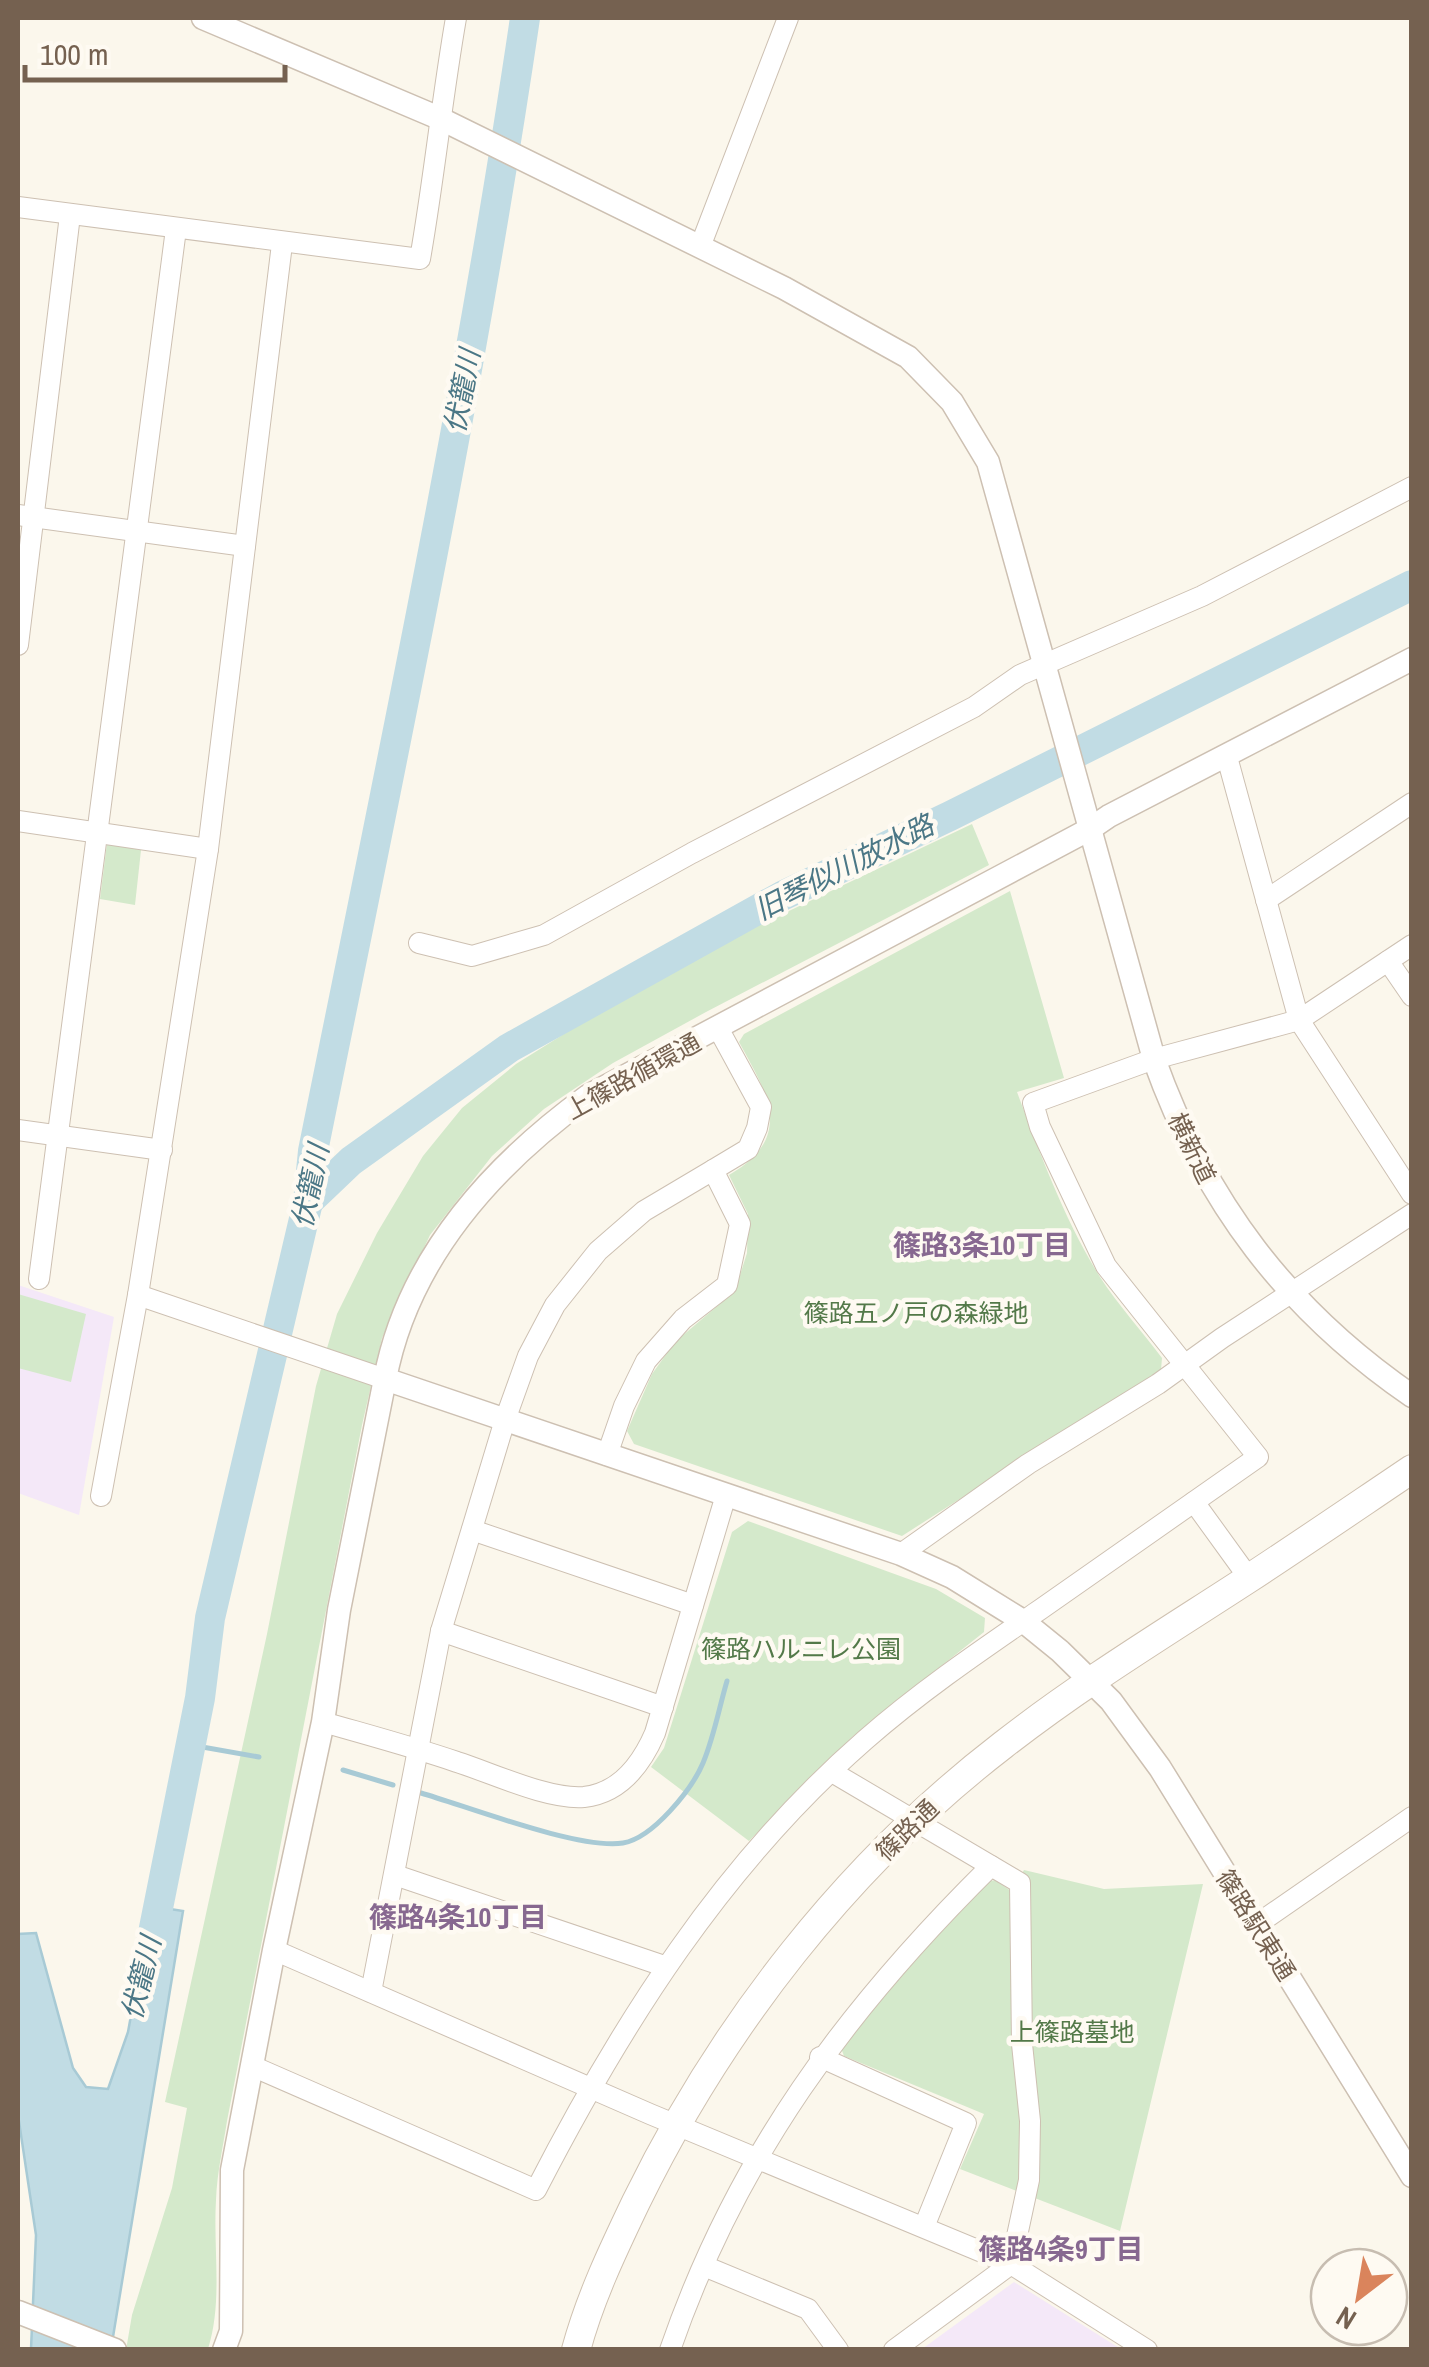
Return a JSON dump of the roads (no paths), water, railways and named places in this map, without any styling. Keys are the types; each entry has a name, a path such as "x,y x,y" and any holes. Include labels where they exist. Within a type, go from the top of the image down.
{"main road":[{"name":"篠路通","path":"576,2350 586,2313 618,2240 676,2123 782,1965 836,1902 916,1820 1001,1746 1093,1680 1412,1469"}],"street":[{"name":"横新道","path":"203,18 445,122 784,288 908,357 952,402 988,462 1154,1059 1185,1138 1216,1196 1252,1247 1292,1293 1360,1360 1412,1396"},
{"path":"18,208 420,259 445,122 456,18"},
{"path":"700,248 788,18"},
{"path":"18,644 26,516 70,215"},
{"path":"39,1279 176,229"},
{"path":"101,1496 162,1150 208,849 282,244"},
{"path":"418,943 472,956 544,935 974,707 1020,675 1048,677 1412,487"},
{"path":"26,516 246,546"},
{"name":"上篠路循環通","path":"224,2350 231,2331 232,2170 323,1722 339,1610 389,1358 442,1240 490,1178 541,1130 588,1096 1109,816 1412,660"},
{"path":"1227,756 1299,1020 1412,1194"},
{"path":"1266,900 1412,804"},
{"path":"18,821 208,849"},
{"path":"252,2066 536,2190 589,2087 664,1966 737,1873 832,1772 948,1670 1258,1457 1106,1266 1040,1127 1033,1103 1154,1059 1299,1020 1412,945"},
{"path":"1388,961 1412,996"},
{"path":"371,1992 441,1631 528,1356 555,1305 598,1251 644,1211 748,1148 757,1128 761,1107 718,1028"},
{"path":"18,1130 162,1150"},
{"path":"607,1455 624,1406 646,1361 683,1319 727,1285 740,1224 713,1170"},
{"path":"902,1554 1028,1464 1412,1214"},
{"path":"138,1295 902,1554 952,1577 1023,1621 1093,1680"},
{"path":"323,1722 555,1794 585,1797 609,1788 630,1776 644,1758 726,1495"},
{"path":"1194,1502 1250,1578"},
{"path":"472,1530 693,1605"},
{"path":"441,1631 663,1707"},
{"name":"篠路駅東通","path":"1093,1680 1160,1768 1412,2176"},
{"path":"832,1772 1020,1883 1029,2180 1011,2264 894,2350"},
{"path":"1256,1925 1412,1817"},
{"path":"670,2350 704,2266 756,2157 820,2058 901,1958 991,1866"},
{"path":"395,1875 664,1966"},
{"path":"274,1950 1011,2264 1147,2350"},
{"path":"820,2058 966,2123 924,2226"},
{"path":"704,2266 808,2309 838,2350"},
{"path":"18,2312 115,2350"}],"water":[{"path":"151,1906 183,1911 111,2349 31,2349 36,2235 18,2115 18,1934 36,1933 73,2068 86,2087 108,2089 128,2032"}],"waterway":[{"name":"伏籠川","path":"150,1948 200,1698 210,1618 308,1202 313,1151 453,444 525,18"},
{"name":"旧琴似川放水路","path":"308,1202 351,1161 509,1048 782,896 1412,585"},
{"path":"421,1793 580,1840 623,1843 635,1839 670,1811 698,1774 727,1681"},
{"path":"191,1745 259,1757"},
{"path":"343,1770 393,1785"}],"district":[{"name":"篠路3条10丁目","path":"982,1245"},
{"name":"篠路4条10丁目","path":"458,1917"},
{"name":"篠路4条9丁目","path":"1061,2249"}],"park label":[{"name":"篠路五ノ戸の森緑地","path":"916,1313"},
{"name":"篠路ハルニレ公園","path":"801,1649"},
{"name":"上篠路墓地","path":"1072,2032"}]}
